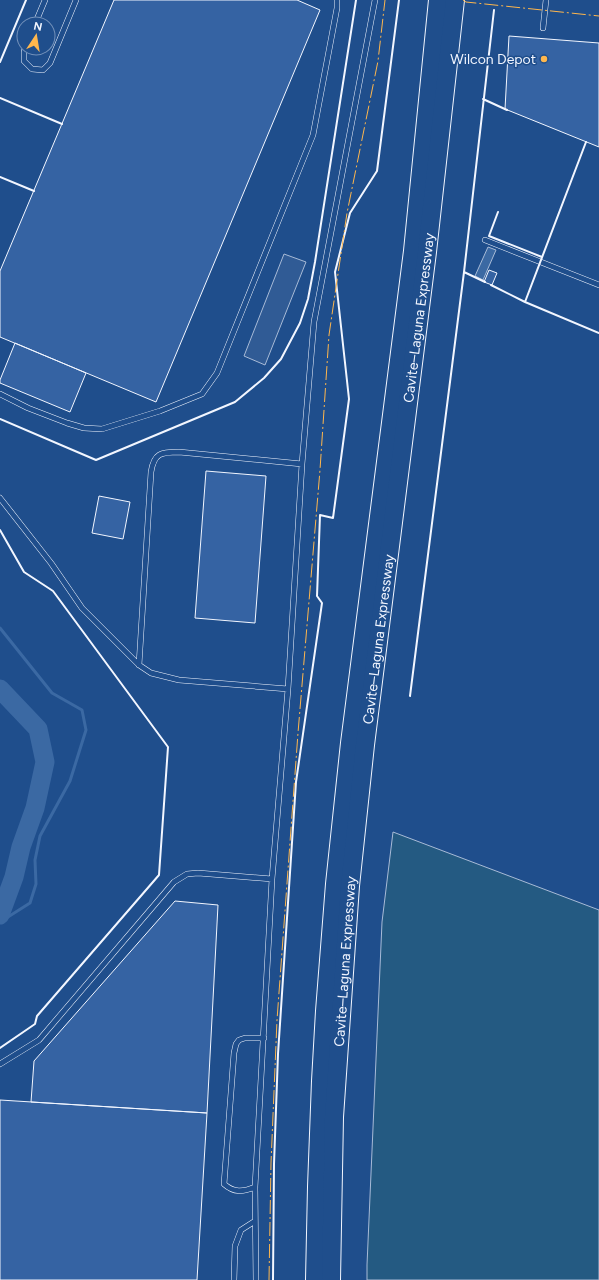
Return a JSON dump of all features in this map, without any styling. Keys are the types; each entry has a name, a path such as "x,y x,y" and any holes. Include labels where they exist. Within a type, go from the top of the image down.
{"highway":[{"name":"Cavite–Laguna Expressway","path":"315,1280 316,1187 321,1081 334,884 350,743 413,251 438,0"},
{"name":"Cavite–Laguna Expressway","path":"331,1280 334,1117 350,886 366,738 426,260 455,0"}],"lane":[{"path":"38,16 45,0"},
{"path":"56,48 76,0"},
{"path":"0,394 28,408 67,423 84,428 102,429 160,411 202,394 217,373 313,135 337,8 337,0"},
{"path":"256,1280 255,1187 272,879 288,689 302,464 314,322 375,0"},
{"path":"543,28 546,0"},
{"path":"24,56 24,61 32,69 43,70 50,63 53,56"},
{"path":"486,240 599,285"},
{"path":"139,665 151,472 152,465 157,456 162,453 179,452 302,464"},
{"path":"0,498 51,563 82,608 139,665 151,674 179,680 288,689"},
{"path":"0,1064 39,1040 174,882 187,874 198,873 272,879"},
{"path":"255,1187 245,1191 229,1188 224,1184 234,1053 236,1044 239,1040 245,1038 264,1038"},
{"path":"234,1280 236,1246 241,1230 255,1220"}],"shaded area":[{"path":"488,247 496,250 483,280 475,276"},
{"path":"284,254 306,262 265,365 244,356"},
{"path":"393,832 599,910 599,1280 367,1280 382,922"}],"building":[{"path":"114,0 297,0 320,10 156,402 0,337 0,271"},
{"name":"Wilcon Depot","path":"509,36 599,43 599,147 505,109"},
{"path":"489,270 497,273 492,285 484,282"},
{"path":"15,343 86,373 70,412 0,383"},
{"path":"206,471 266,476 255,623 195,618"},
{"path":"99,496 130,502 123,539 92,533"},
{"path":"175,901 218,905 207,1113 31,1102 34,1061"},
{"path":"0,1100 207,1113 197,1280 0,1280"}],"waterway":[{"path":"0,628 52,693 82,710 86,730 70,781 40,836 35,860 36,884 30,903 0,922"},
{"path":"0,689 38,729 45,762 35,808 21,847 14,877 0,915"}],"wall":[{"path":"0,62 26,0"},
{"path":"0,419 96,460 235,402 264,378 281,359 300,323 308,299 356,0"},
{"path":"273,1280 274,1164 278,1054 296,782 322,603 317,596 320,515 333,518 349,399 335,272 350,213 377,171 399,0"},
{"path":"410,696 464,272 494,10"},
{"path":"0,98 62,124"},
{"path":"483,99 507,110"},
{"path":"525,302 586,142"},
{"path":"0,177 34,191"},
{"path":"498,212 489,236 542,257"},
{"path":"464,272 485,282"},
{"path":"491,285 525,302 599,333"},
{"path":"0,530 24,572 53,591 168,747 159,875 37,1016 35,1024 0,1048"}],"power":[{"path":"269,1280 271,1163 277,1020 298,733 320,470 329,335 347,213 378,61 385,0"},
{"path":"463,0 466,2 599,16"}],"place":[{"name":"Wilcon Depot","path":"544,59"}]}
